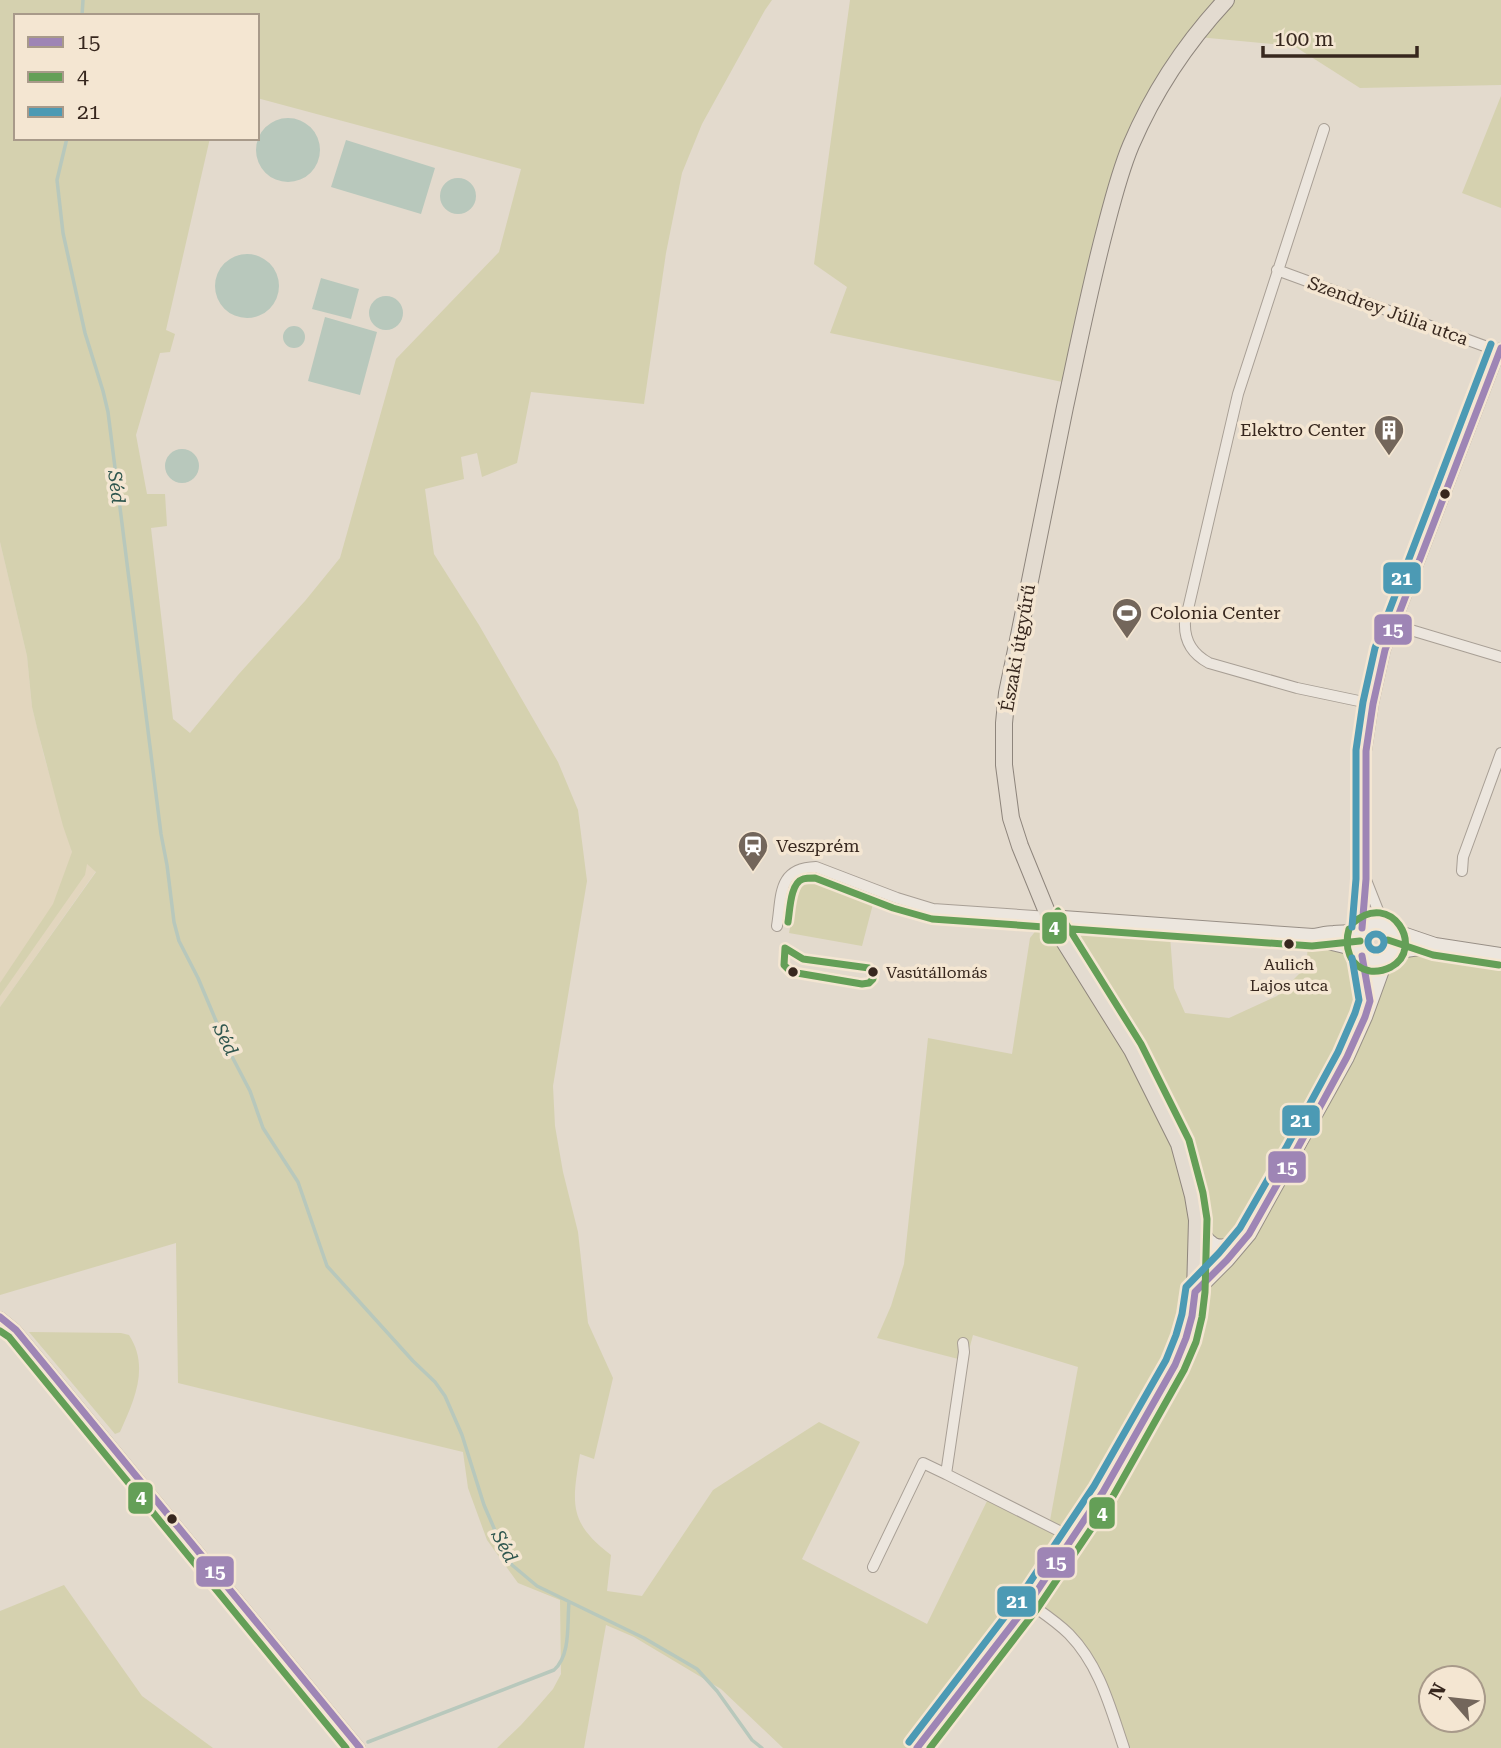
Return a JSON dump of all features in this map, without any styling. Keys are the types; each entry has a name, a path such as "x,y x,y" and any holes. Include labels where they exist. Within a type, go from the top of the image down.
{"main road":[{"name":"Északi útgyűrű","path":"917,1748 1029,1603 1103,1492 1175,1365 1192,1316 1197,1220 1179,1144 1132,1050 1049,917 1020,846 1009,806 1003,750 1007,693 1077,349 1114,195 1130,146 1150,105 1194,36 1226,0"}],"street":[{"path":"1324,129 1237,394 1185,622 1185,636 1191,648 1209,663 1297,688 1373,704"},
{"name":"Szendrey Júlia utca","path":"1277,270 1500,351"},
{"path":"1370,1001 1367,977 1356,942 1366,879 1366,751 1373,704 1385,650 1500,351"},
{"path":"1394,625 1501,657"},
{"path":"1462,871 1463,857 1501,753"},
{"path":"777,926 785,882 790,874 797,869 816,867 933,909 1313,936 1360,929 1372,922 1435,945 1501,955"},
{"path":"1195,1292 1227,1261 1249,1234 1347,1057 1365,1017 1395,941 1366,879"},
{"path":"1313,936 1360,952 1371,961 1435,945"},
{"path":"1197,1220 1206,1241 1220,1246 1229,1246 1249,1234"},
{"path":"0,1317 16,1330 360,1748"},
{"path":"946,1474 964,1352 963,1343"},
{"path":"873,1567 923,1463 1073,1538"},
{"path":"1029,1603 1070,1634 1094,1667 1106,1692 1124,1748"}],"shaded area":[{"path":"0,0 772,0 702,124 682,173 666,253 644,404 531,392 517,463 482,477 477,453 461,457 464,479 425,489 434,554 479,625 558,762 578,810 587,881 553,1086 555,1126 578,1232 588,1323 613,1378 594,1459 580,1454 575,1486 576,1511 580,1522 611,1555 607,1591 642,1596 713,1490 819,1422 860,1442 802,1559 927,1624 989,1497 1049,1526 1078,1367 973,1335 966,1361 877,1338 891,1306 904,1264 928,1038 1012,1054 1030,938 1052,915 1169,923 1174,988 1185,1013 1229,1018 1277,996 1306,967 1309,935 1357,950 1368,996 1387,959 1445,946 1501,953 1501,1748 1125,1748 1095,1666 1029,1601 917,1748 783,1748 721,1689 634,1637 606,1625 584,1748 497,1748 553,1689 561,1674 560,1600 518,1583 487,1540 468,1488 463,1452 178,1383 176,1243 0,1295 0,1007 96,872 87,864 85,875 0,996 0,983 53,904 72,852 32,707 27,656 0,542","holes":["14,14 259,14 259,99 521,169 499,252 396,359 340,558 190,733 173,719 151,528 167,526 165,494 147,494 136,435 160,353 170,352 175,334 166,330 210,140 14,140"]},
{"path":"850,0 1501,0 1501,85 1360,88 1294,46 1198,37 1132,147 1072,384 830,333 847,287 814,264"},
{"path":"1501,96 1501,208 1462,193"},
{"path":"282,118 294,118 306,123 315,132 320,144 320,156 315,168 306,177 294,182 282,182 270,177 261,168 256,156 256,144 261,132 270,123"},
{"path":"346,140 435,168 421,214 331,187"},
{"path":"458,178 470,184 476,196 470,208 458,214 446,208 440,196 446,184"},
{"path":"241,254 253,254 270,263 277,274 277,298 270,309 253,318 241,318 229,313 220,304 215,292 215,280 220,268 229,259"},
{"path":"321,278 359,289 351,319 312,309"},
{"path":"386,296 398,301 403,313 398,325 386,330 374,325 369,313 374,301"},
{"path":"325,317 377,332 360,395 308,381"},
{"path":"294,326 302,329 305,337 302,345 294,348 286,345 283,337 286,329"},
{"path":"182,449 194,454 199,466 194,478 182,483 170,478 165,466 170,454"},
{"path":"0,542 27,656 32,707 72,852 96,871 0,1007"},
{"path":"813,881 873,904 862,946 789,933 798,887 802,883"},
{"path":"821,971 875,980 864,987 820,979"},
{"path":"29,1332 129,1335 138,1359 138,1384 120,1432 115,1434"},
{"path":"64,1585 142,1696 213,1748 0,1748 0,1611"}],"waterway":[{"name":"Séd","path":"82,14 83,0"},
{"name":"Séd","path":"67,140 57,180 63,233 85,333 108,412 161,834 179,941 250,1091 263,1128 298,1182 327,1266 445,1396 462,1435 484,1505 512,1565 537,1586 644,1638 697,1669 717,1691 752,1740 762,1748"},
{"path":"368,1742 554,1670 566,1648 569,1602"}],"transit line":[{"name":"21","path":"1352,927 1356,879 1356,750 1375,648 1491,344"},
{"name":"15","path":"1362,928 1366,879 1366,751 1385,650 1501,348"},
{"name":"4","path":"788,922 795,886 803,879 815,878 893,908 932,919 1312,946 1360,941"},
{"name":"4","path":"930,1748 1037,1609 1112,1498 1184,1370 1196,1342 1202,1317 1207,1219 1189,1140 1141,1044 1058,911"},
{"name":"4","path":"1349,929 1347,943 1350,955 1363,969 1384,970 1401,958 1405,947 1404,936 1391,917 1380,913 1367,914 1353,923"},
{"name":"21","path":"1373,934 1379,934 1384,942 1382,948 1373,950 1368,945 1368,939 1373,934"},
{"name":"4","path":"1388,940 1433,955 1499,965"},
{"name":"4","path":"785,948 803,959 869,968 873,979 862,984 791,972 784,965 785,948"},
{"name":"15","path":"917,1748 1029,1603 1103,1492 1175,1365 1186,1338 1195,1292 1249,1234 1296,1151 1347,1057 1365,1017 1370,1001 1362,956"},
{"name":"21","path":"909,1742 1020,1597 1094,1486 1166,1360 1182,1314 1186,1287 1240,1228 1287,1146 1338,1052 1355,1013 1359,1000 1352,958"},
{"name":"15","path":"0,1317 16,1330 360,1748"},
{"name":"4","path":"0,1331 9,1337 346,1748"}],"place":[{"name":"Elektro Center","path":"1389,457"},
{"name":"Colonia Center","path":"1127,640"},
{"name":"Veszprém","path":"753,873"},
{"name":"Aulich Lajos utca","path":"1289,944"},
{"name":"Vasútállomás","path":"873,972"}]}
